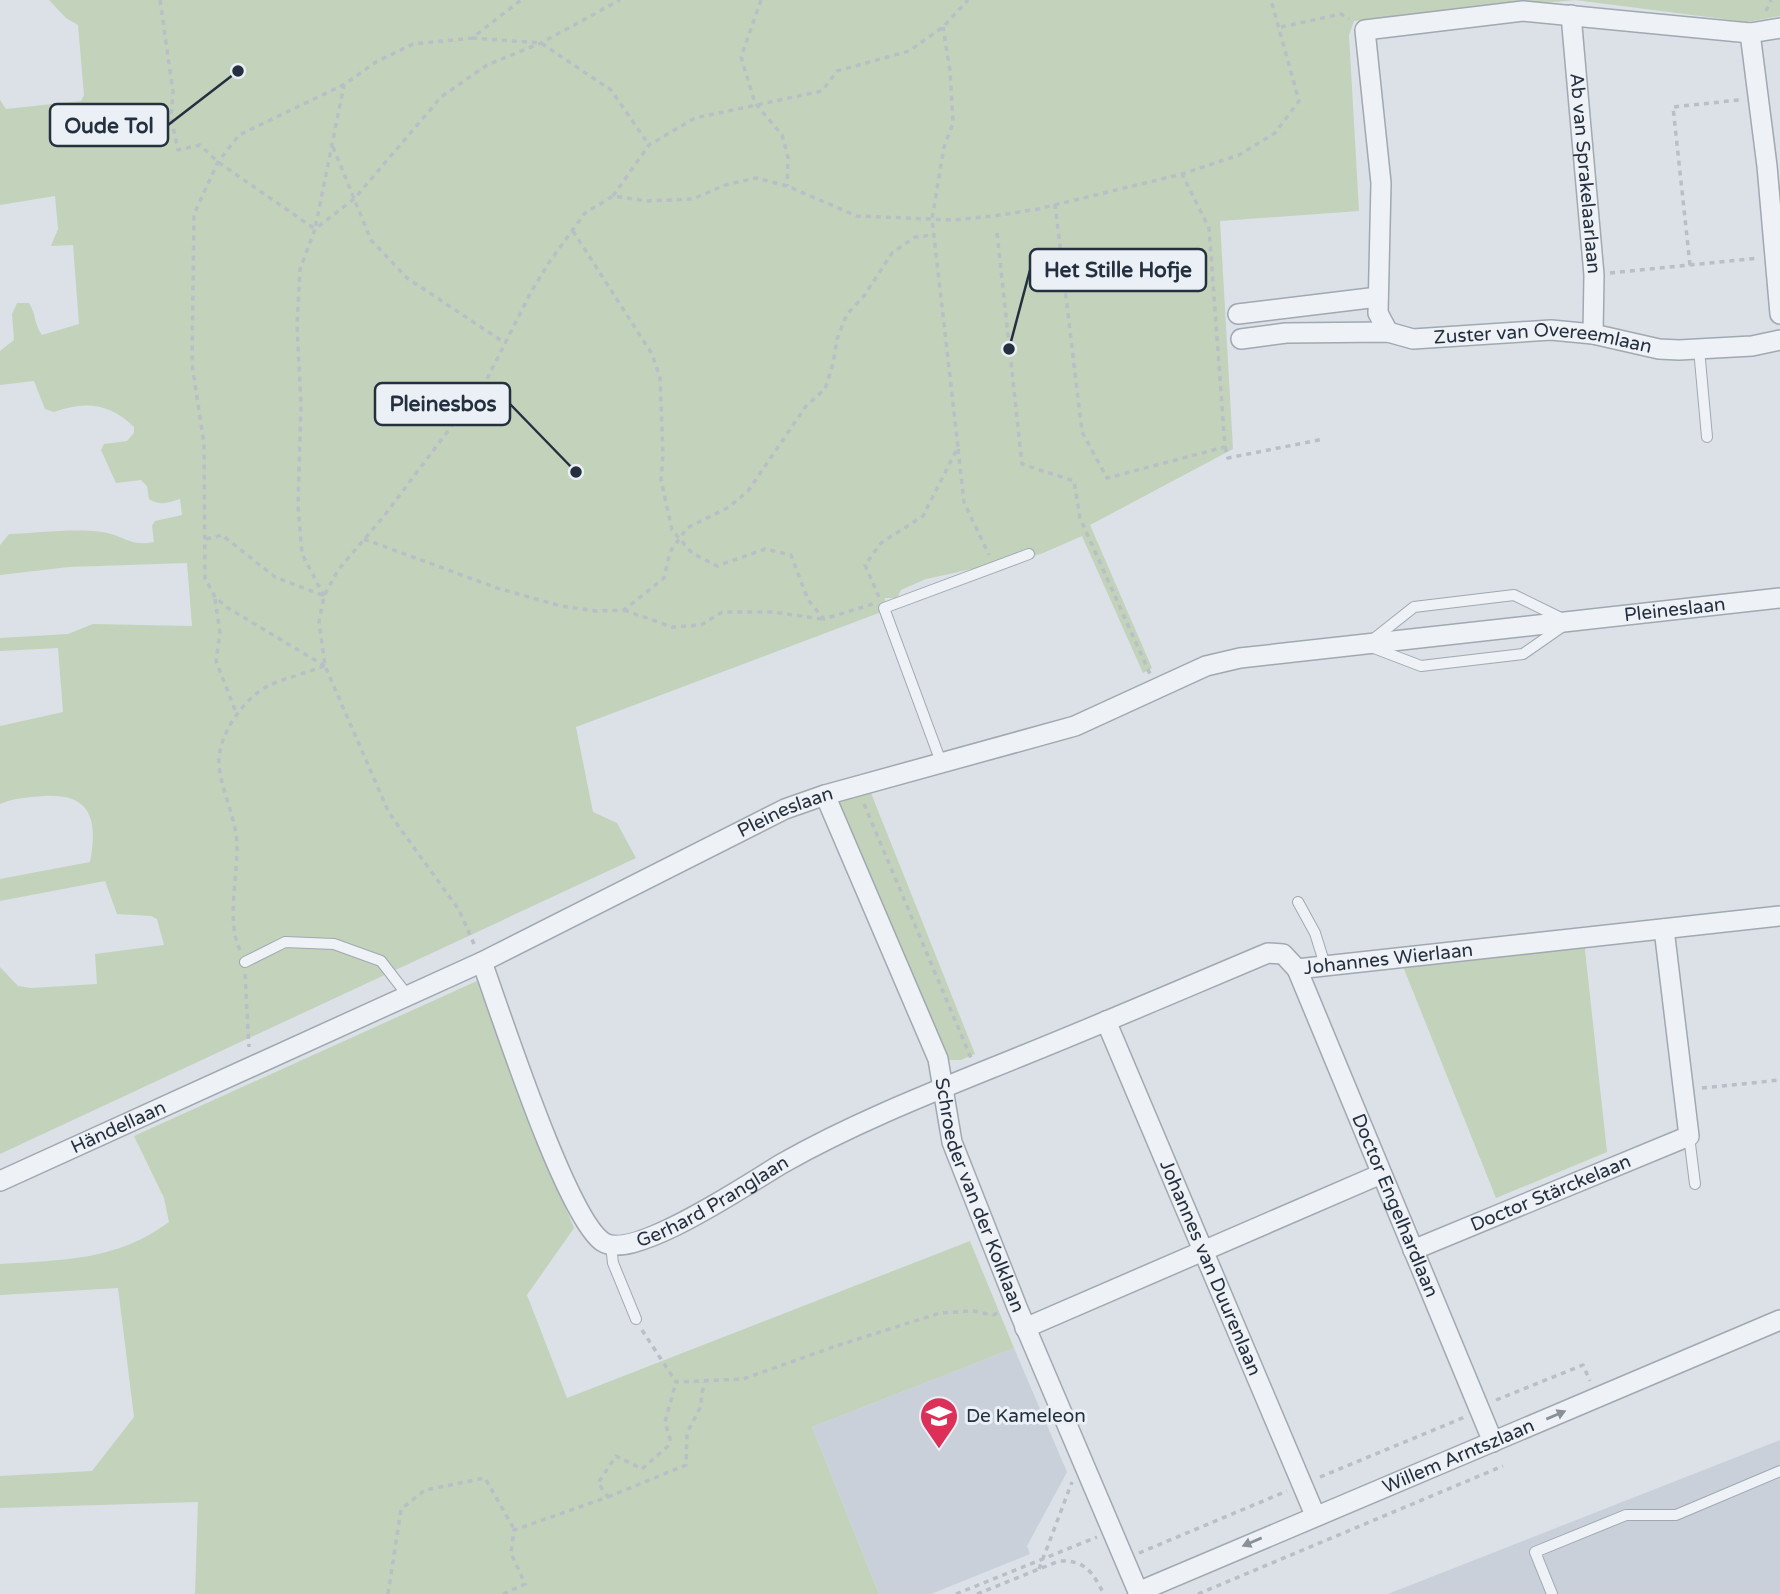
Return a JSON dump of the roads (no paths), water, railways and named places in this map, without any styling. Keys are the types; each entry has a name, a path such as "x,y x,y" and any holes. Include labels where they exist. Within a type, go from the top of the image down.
{"street":[{"path":"1388,332 1378,313 1381,183 1365,30 1523,11 1750,33 1780,28"},
{"name":"Ab van Sprakelaarlaan","path":"1571,15 1594,275 1593,334"},
{"path":"1750,33 1780,314"},
{"path":"1238,314 1378,297"},
{"path":"1283,309 1286,333"},
{"name":"Zuster van Overeemlaan","path":"1241,340 1286,333 1388,332 1413,340 1524,330 1593,334 1659,349 1699,349 1780,340"},
{"name":"Pleineslaan","path":"244,1073 482,962 785,809 856,786 1076,726 1206,666 1240,658 1780,598"},
{"name":"Schroeder van der Kolklaan","path":"825,795 938,1059 952,1142 1025,1328 1139,1593"},
{"name":"Johannes Wierlaan","path":"944,1087 1268,953 1283,954 1297,969 1780,916"},
{"path":"1664,929 1689,1136"},
{"name":"Gerhard Pranglaan","path":"482,962 548,1140 582,1218 593,1233 611,1245 632,1244 672,1228 841,1133 944,1087"},
{"name":"Doctor Engelhardlaan","path":"1297,969 1493,1442"},
{"name":"Johannes van Duurenlaan","path":"1106,1021 1315,1515"},
{"name":"Händellaan","path":"0,1181 244,1073"},
{"name":"Doctor Stärckelaan","path":"1413,1250 1689,1136"},
{"path":"1025,1328 1381,1174"},
{"name":"Willem Arntszlaan","path":"1139,1593 1315,1515 1780,1320"}],"lane":[{"path":"1699,349 1707,438"},
{"path":"941,762 884,608 1029,554"},
{"path":"1366,645 1414,607 1514,595 1569,622"},
{"name":"Pleineslaan","path":"1366,645 1421,666 1485,659 1523,654 1569,622"},
{"path":"1298,902 1315,933 1325,965"},
{"path":"245,962 285,942 334,944 381,961 409,997"},
{"path":"1689,1136 1695,1184"},
{"path":"611,1245 613,1263 636,1319"},
{"path":"1552,1594 1535,1552 1626,1515 1676,1515 1780,1471"}],"place":[{"name":"Oude Tol","path":"238,71"},
{"name":"Het Stille Hofje","path":"1009,349"},
{"name":"Pleinesbos","path":"576,472"},
{"name":"De Kameleon","path":"939,1450"}]}
